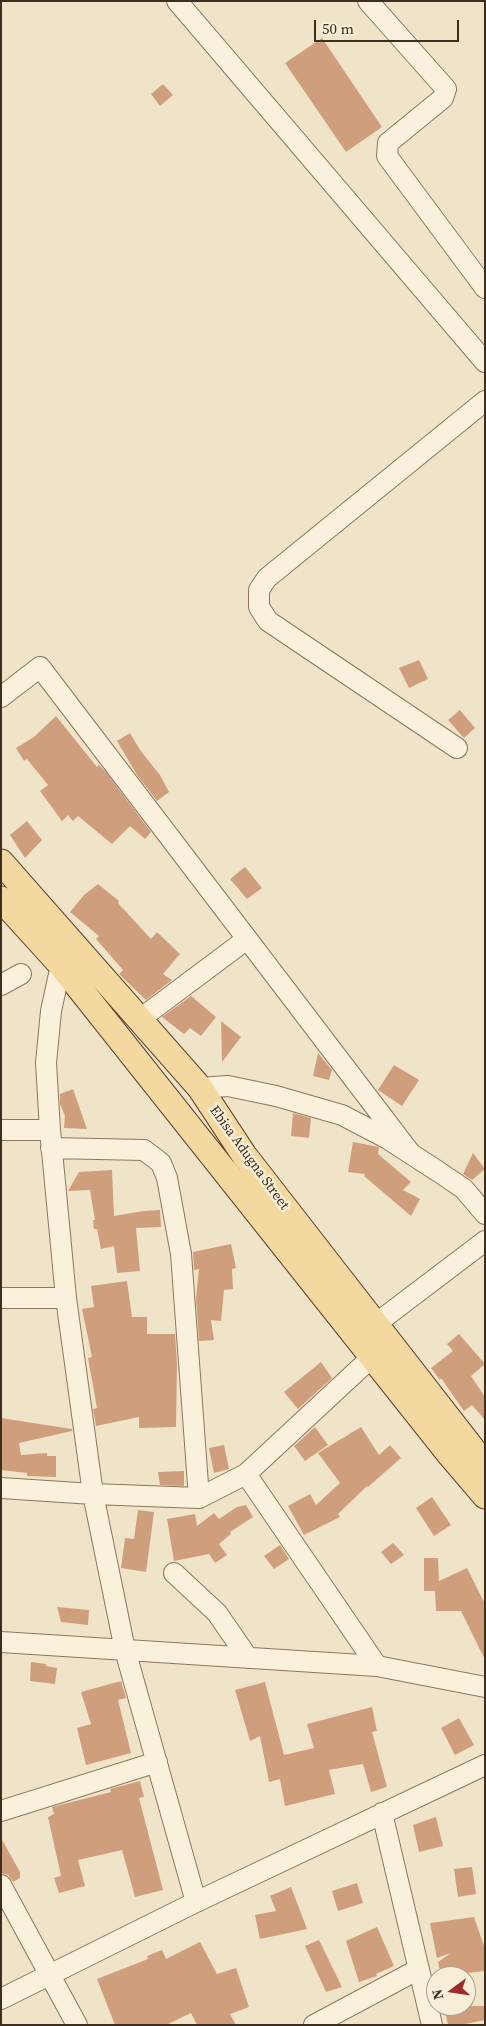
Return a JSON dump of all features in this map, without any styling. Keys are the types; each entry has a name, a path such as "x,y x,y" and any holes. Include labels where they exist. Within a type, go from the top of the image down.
{"main road":[{"name":"Ebisa Adugna Street","path":"1,862 200,1088 368,1340 485,1466"},
{"name":"Ebisa Adugna Street","path":"1,899 61,965 368,1340 485,1496"}],"street":[{"path":"177,1 485,362"},
{"path":"368,1 446,89 444,98 388,143 387,156 485,288"},
{"path":"457,748 268,621 260,607 259,590 266,578 485,401"},
{"path":"1,697 40,667 411,1154"},
{"path":"140,1020 247,939"},
{"path":"61,965 51,1012 46,1063 50,1139 66,1298 93,1494 125,1650 196,1902"},
{"path":"1,985 21,974"},
{"path":"200,1088 228,1086 276,1096 342,1115 388,1139 464,1189 485,1214"},
{"path":"1,1130 50,1139 144,1150 162,1162 167,1178 181,1254 199,1498"},
{"path":"1,1488 199,1498 246,1474 368,1340 485,1241"},
{"path":"1,1298 66,1298"},
{"path":"246,1474 376,1666"},
{"path":"174,1573 217,1613 248,1658"},
{"path":"1,1642 376,1666 485,1687"},
{"path":"1,1811 157,1762"},
{"path":"1,1999 196,1902 485,1764"},
{"path":"382,1813 432,2025"},
{"path":"1,1885 78,2025"},
{"path":"314,2025 420,1969"}],"building":[{"path":"322,38 382,127 346,152 285,63"},
{"path":"163,84 173,95 160,106 151,94"},
{"path":"419,660 428,679 409,688 399,668"},
{"path":"460,710 475,728 464,738 448,720"},
{"path":"56,716 97,767 99,765 105,771 151,832 145,839 130,826 112,844 78,816 73,821 68,815 62,821 40,791 48,785 27,759 24,761 16,748 34,737"},
{"path":"130,733 140,750 160,775 169,792 157,801 137,775 117,741"},
{"path":"27,821 42,840 25,858 10,835"},
{"path":"245,867 262,888 247,899 230,879"},
{"path":"98,884 119,901 118,903 151,939 157,932 180,954 163,974 172,980 146,1000 119,974 123,970 96,939 99,936 70,912 84,895"},
{"path":"191,996 216,1017 201,1036 190,1028 184,1034 162,1017"},
{"path":"221,1021 241,1037 222,1062"},
{"path":"318,1053 332,1070 329,1080 313,1076"},
{"path":"394,1065 419,1080 402,1106 378,1090"},
{"path":"73,1089 87,1129 64,1128 65,1116 60,1104 60,1094"},
{"path":"293,1113 311,1118 309,1138 291,1136"},
{"path":"353,1142 379,1147 378,1154 411,1182 403,1190 420,1199 411,1216 364,1176 365,1174 348,1172"},
{"path":"473,1153 485,1169 472,1180 463,1174"},
{"path":"112,1170 114,1216 160,1210 161,1227 136,1228 140,1271 117,1273 114,1246 101,1249 97,1229 94,1229 93,1220 95,1220 90,1190 68,1191 79,1172"},
{"path":"231,1244 236,1268 232,1269 233,1289 224,1290 221,1321 211,1320 214,1340 199,1341 196,1298 199,1269 194,1270 193,1252"},
{"path":"127,1281 132,1317 147,1317 147,1334 175,1334 177,1363 176,1427 139,1428 139,1417 96,1426 93,1409 97,1408 88,1358 92,1357 82,1309 94,1307 91,1286"},
{"path":"459,1334 485,1364 471,1376 485,1397 485,1420 472,1405 464,1411 441,1378 440,1380 431,1368 453,1351 447,1344"},
{"path":"321,1362 332,1378 298,1409 284,1392"},
{"path":"1,1418 72,1429 72,1431 19,1443 21,1455 47,1453 47,1456 56,1456 56,1477 27,1476 27,1473 1,1470"},
{"path":"315,1427 328,1445 305,1461 294,1446"},
{"path":"361,1427 379,1455 390,1445 401,1458 367,1486 338,1514 340,1517 304,1535 288,1506 310,1494 316,1505 340,1483 318,1453"},
{"path":"224,1445 229,1469 214,1473 209,1448"},
{"path":"184,1471 184,1486 160,1485 158,1472"},
{"path":"432,1497 451,1525 434,1536 416,1508"},
{"path":"246,1505 253,1517 230,1532 231,1534 219,1544 227,1555 215,1563 209,1554 174,1561 167,1519 195,1514 197,1526 214,1513 219,1519 237,1507"},
{"path":"138,1510 154,1512 146,1572 121,1568 125,1538 134,1539"},
{"path":"393,1543 404,1555 391,1564 381,1552"},
{"path":"280,1545 289,1559 274,1569 264,1556"},
{"path":"424,1558 438,1558 439,1581 467,1568 485,1604 485,1660 461,1611 436,1611 435,1591 424,1591"},
{"path":"57,1607 89,1610 88,1625 61,1622"},
{"path":"31,1662 57,1668 55,1684 30,1681"},
{"path":"121,1681 126,1698 118,1700 131,1753 86,1765 77,1728 91,1724 81,1692"},
{"path":"265,1682 284,1755 314,1748 307,1724 372,1707 377,1731 372,1732 387,1787 371,1792 363,1764 329,1770 335,1794 285,1806 280,1779 269,1782 260,1736 250,1741 235,1690"},
{"path":"459,1718 474,1745 455,1755 441,1728"},
{"path":"140,1781 144,1797 139,1798 163,1890 135,1897 122,1850 78,1860 85,1886 59,1893 54,1878 61,1876 48,1817 54,1814 52,1807 111,1792 110,1789"},
{"path":"436,1817 443,1846 419,1852 413,1825"},
{"path":"1,1838 20,1872 20,1878 13,1882 8,1875 1,1873"},
{"path":"472,1867 476,1894 458,1897 454,1869"},
{"path":"357,1883 363,1903 338,1911 332,1891"},
{"path":"291,1887 307,1929 260,1939 255,1915 276,1911 270,1896"},
{"path":"474,1917 485,1949 485,1971 476,1972 476,1966 439,1966 438,1962 451,1953 437,1958 430,1923"},
{"path":"377,1927 394,1966 376,1974 377,1976 359,1982 346,1941"},
{"path":"319,1940 342,1987 326,1992 305,1946"},
{"path":"200,1942 217,1974 236,1968 249,2007 230,2014 236,2025 197,2025 191,2013 166,2025 115,2025 97,1979 148,1959 147,1956 162,1950 166,1959"},
{"path":"476,2006 485,2006 485,2020 460,2025 448,2025 446,2016 476,2016"}]}
